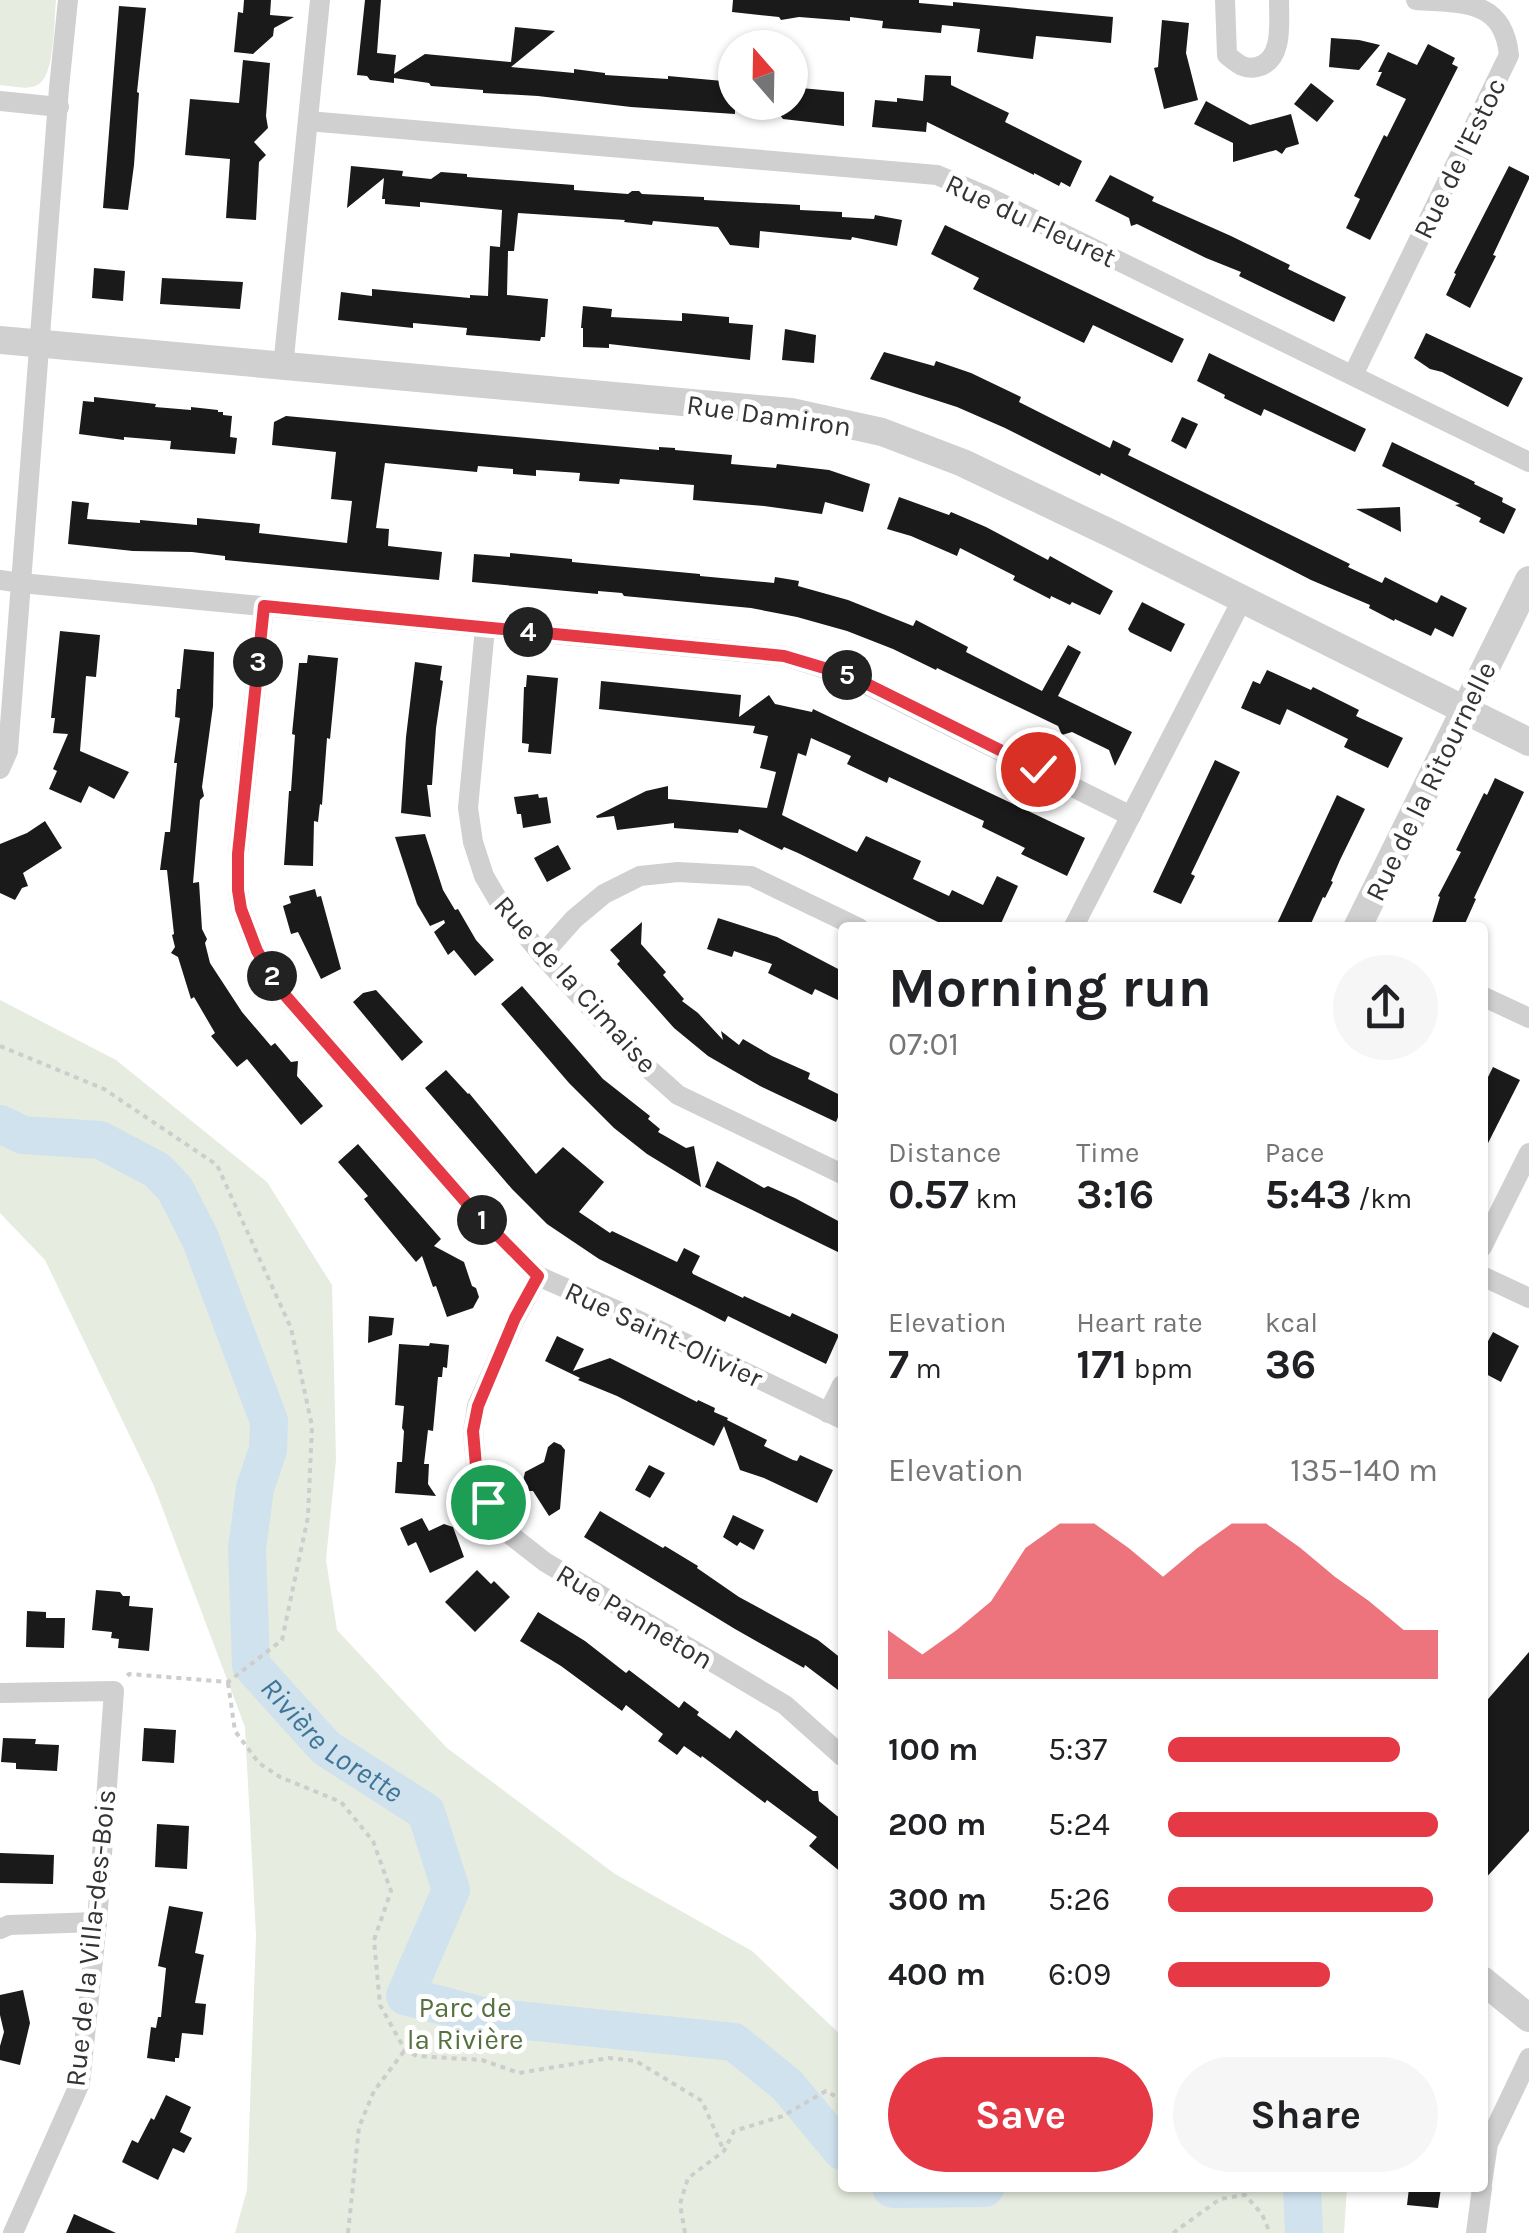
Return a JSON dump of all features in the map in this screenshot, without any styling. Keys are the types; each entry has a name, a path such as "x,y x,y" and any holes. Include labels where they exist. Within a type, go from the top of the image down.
{"street":[{"path":"0,769 8,751 10,581 40,344 68,0"},
{"path":"284,367 320,0"},
{"path":"1225,0 1228,55 1239,66 1252,69 1268,63 1276,50 1280,0"},
{"name":"Rue de l'Estoc","path":"1354,375 1509,55 1502,22 1490,11 1474,4 1416,0"},
{"path":"0,101 58,107"},
{"name":"Rue du Fleuret","path":"308,121 938,176 1529,462"},
{"name":"Rue Damiron","path":"0,340 791,412 882,432 963,463 1112,534 1529,742"},
{"name":"Rue de la Ritournelle","path":"1360,922 1529,580"},
{"path":"10,581 784,656 851,676 1131,816"},
{"path":"1075,922 1242,600"},
{"name":"Rue Saint-Olivier","path":"264,606 238,854 238,890 257,951 284,994 472,1209 538,1276 836,1416"},
{"name":"Rue de la Cimaise","path":"485,628 468,808 484,876 501,905 641,1062 678,1095 838,1172"},
{"path":"542,955 574,919 604,894 640,876 678,872 751,876 847,922"},
{"path":"1488,999 1529,1018"},
{"path":"1488,1235 1529,1154"},
{"name":"Rue Panneton","path":"538,1276 515,1318 478,1406 473,1431 476,1466 498,1518 508,1533 545,1562 786,1705 838,1752"},
{"path":"1488,1279 1529,1298"},
{"path":"0,1693 114,1690"},
{"name":"Rue de la Villa-des-Bois","path":"13,2233 80,2083 98,1922 114,1690"},
{"path":"0,1929 98,1922"},
{"path":"1488,1985 1529,2018"},
{"path":"1488,2144 1529,2058"},
{"path":"1476,2233 1481,2192"}],"path":[{"path":"0,1046 104,1089 216,1165 291,1328 312,1426 308,1517 282,1640 230,1681 129,1674 114,1690"},
{"path":"230,1681 235,1732 259,1763 280,1777 341,1802 373,1842 391,1891 374,1940 380,2005 405,2050 416,2056 482,2060 520,2073 609,2058 636,2061 702,2101 724,2151"},
{"path":"348,2233 360,2128 374,2091 405,2050"},
{"path":"685,2233 680,2204 688,2178 724,2151 734,2131 784,2116 826,2091 838,2098"},
{"path":"1173,2233 1220,2200 1245,2195 1262,2214 1270,2233"}],"green space":[{"path":"0,0 56,0 48,69 35,86 0,85"},
{"name":"Parc de la Rivière","path":"0,1000 116,1060 267,1182 332,1285 336,1460 326,1560 337,1630 447,1748 615,1874 752,1951 838,2032 838,2192 1347,2192 1344,2233 235,2233 247,2190 256,1935 245,1727 154,1486 45,1260 0,1213"}],"building":[{"path":"244,0 271,0 270,15 294,17 274,28 273,36 253,54 234,52 238,12 243,13"},
{"path":"365,0 381,0 377,53 396,55 394,74 425,54 511,62 515,27 555,31 511,67 718,81 718,113 483,93 394,78 394,83 370,80 357,75"},
{"path":"733,0 919,0 953,6 953,2 1113,17 1111,43 1036,36 1033,59 977,52 980,29 942,25 941,33 882,28 883,21 850,17 850,21 799,17 781,20 732,12"},
{"path":"119,6 146,8 128,210 103,208"},
{"path":"1162,20 1189,23 1186,53 1198,100 1164,109 1154,68 1158,67"},
{"path":"1331,38 1380,45 1359,70 1329,67"},
{"path":"1428,44 1455,58 1452,64 1458,67 1370,240 1346,228 1360,199 1354,196 1406,99 1376,85 1382,72 1378,72 1388,52 1417,65"},
{"path":"243,60 270,63 268,128 254,142 266,155 259,162 256,220 226,218 230,159 185,155 190,99 239,103"},
{"path":"925,75 951,76 951,85 1009,113 1005,122 1082,161 1070,187 1034,175 927,122 926,132 872,127 875,100 923,101"},
{"path":"1311,83 1334,101 1317,122 1294,104"},
{"path":"808,89 844,92 844,126 792,120 808,120"},
{"path":"1206,101 1250,125 1291,114 1299,144 1286,148 1282,154 1276,150 1233,162 1233,143 1194,124"},
{"path":"351,166 403,171 402,176 431,179 441,172 467,174 574,185 574,190 628,194 639,191 704,200 800,205 800,210 842,212 842,217 874,219 875,215 902,220 897,246 852,237 851,240 760,231 759,248 730,245 718,227 518,213 514,251 508,251 507,295 548,299 545,337 540,341 466,335 467,328 413,323 413,328 338,320 341,292 372,296 372,289 470,298 488,296 490,246 500,247 502,210 420,202 420,207 385,204 384,178 347,208"},
{"path":"1509,166 1529,179 1470,308 1446,295"},
{"path":"1110,175 1154,197 1152,201 1290,265 1288,269 1346,297 1334,322 1239,276 1241,272 1137,224 1131,226 1129,218 1095,201"},
{"path":"945,225 1184,339 1172,363 1093,325 1084,343 973,289 979,278 931,254"},
{"path":"94,268 125,271 123,301 92,298"},
{"path":"162,278 243,282 240,309 160,304"},
{"path":"583,306 612,309 611,317 682,321 682,313 729,317 729,323 753,325 750,360 609,344 609,348 583,347"},
{"path":"785,329 816,335 814,363 782,360"},
{"path":"1426,333 1523,378 1508,407 1414,358"},
{"path":"884,352 934,366 936,361 971,373 1110,448 1113,440 1131,449 1128,455 1350,564 1348,567 1382,583 1385,577 1437,603 1441,595 1467,608 1453,637 1435,628 1431,636 1394,621 1369,608 1370,605 1311,580 1005,428 957,407 870,379"},
{"path":"1209,353 1366,429 1355,452 1264,409 1261,416 1197,381"},
{"path":"94,397 223,412 232,416 230,437 237,438 235,454 170,449 171,441 79,434 83,401 94,402"},
{"path":"286,416 659,450 675,448 732,455 731,464 829,470 870,484 863,512 825,502 822,514 693,500 694,485 620,479 619,484 579,481 580,473 536,470 536,476 513,474 513,469 478,466 477,472 385,463 376,528 389,529 388,546 442,552 439,580 225,560 225,556 192,552 68,544 72,501 89,503 87,519 197,525 197,518 260,524 259,533 347,543 352,501 331,499 336,452 272,445 274,422"},
{"path":"1182,417 1198,424 1186,449 1171,441"},
{"path":"1392,442 1503,498 1502,502 1516,509 1504,534 1455,505 1460,504 1382,466"},
{"path":"899,497 986,527 1113,591 1100,615 1072,602 1070,605 1051,596 1050,599 960,548 957,556 887,529"},
{"path":"1400,507 1401,532 1356,509"},
{"path":"510,553 700,576 774,583 775,577 799,581 798,586 848,600 913,626 916,620 968,647 966,652 1042,691 1068,645 1081,652 1058,696 1132,732 1115,766 1109,750 1072,732 1062,735 1058,726 937,668 847,631 797,617 622,593 472,582 474,554 510,557"},
{"path":"1142,602 1185,624 1171,652 1128,629"},
{"path":"60,631 100,635 96,677 86,676 80,751 129,772 114,799 89,786 81,803 49,789 68,734 53,733 55,718 51,718"},
{"path":"184,649 214,652 213,706 193,883 199,882 205,943 210,963 242,1012 271,1046 275,1043 291,1062 298,1061 297,1076 323,1106 301,1125 247,1059 237,1067 211,1036 215,1033 194,997 191,999 178,957 171,953 175,947 167,870 160,870 165,832 170,832 180,718 175,717 177,689"},
{"path":"308,655 338,658 330,739 327,738 322,805 318,822 314,821 313,866 284,865 299,663 307,663"},
{"path":"415,662 442,666 432,785 427,785 431,817 401,813"},
{"path":"1267,670 1359,710 1356,716 1403,738 1388,768 1344,747 1348,739 1287,709 1280,725 1241,708 1253,681 1260,684"},
{"path":"527,675 558,678 551,754 528,752 529,744 522,743"},
{"path":"601,681 741,695 739,717 769,695 775,704 812,712 813,709 1085,838 1067,876 1021,854 1025,848 982,827 984,821 889,777 887,783 847,764 851,756 811,738 806,756 798,753 782,815 857,852 866,836 921,861 913,879 949,896 952,890 983,905 997,876 1018,886 1002,922 938,922 798,853 784,847 782,850 739,829 738,833 674,828 674,823 617,830 614,816 597,818 646,791 668,786 668,799 767,808 776,772 760,768 768,736 753,733 755,726 599,709"},
{"path":"1215,760 1240,772 1191,874 1195,876 1181,904 1153,892"},
{"path":"1495,778 1524,792 1466,922 1432,922 1438,896 1461,852 1456,850 1484,793 1487,795"},
{"path":"538,794 539,798 547,797 551,823 523,828 514,797"},
{"path":"1337,795 1365,809 1312,922 1278,922"},
{"path":"45,821 62,848 23,873 28,886 22,888 15,900 0,893 0,844"},
{"path":"425,834 443,890 494,960 475,976 454,950 448,955 434,932 444,920 430,926 417,904 395,837"},
{"path":"558,845 571,869 547,882 534,858"},
{"path":"315,889 317,897 321,896 341,969 321,979 298,932 291,934 283,906 291,903 289,896"},
{"path":"718,918 777,937 838,969 838,1000 815,989 812,995 768,973 772,964 734,951 732,957 707,949"},
{"path":"642,922 641,944 666,972 663,975 682,1001 723,1040 721,1031 739,1045 743,1039 810,1073 808,1079 838,1094 836,1122 708,1056 674,1028 617,964 620,961 610,950"},
{"path":"522,986 603,1079 650,1116 648,1119 660,1129 658,1132 686,1148 694,1146 701,1187 614,1128 569,1083 501,1004"},
{"path":"376,990 423,1042 402,1061 353,1002 363,993"},
{"path":"1493,1067 1520,1080 1488,1143 1488,1077"},
{"path":"446,1070 536,1174 563,1147 604,1182 579,1212 610,1233 677,1262 684,1248 700,1256 693,1274 838,1335 826,1364 728,1316 725,1322 599,1259 547,1224 425,1088"},
{"path":"358,1144 441,1239 434,1246 464,1262 479,1297 473,1308 447,1317 422,1256 416,1262 338,1162"},
{"path":"717,1161 764,1188 768,1186 795,1198 838,1221 838,1252 705,1187"},
{"path":"369,1316 394,1318 392,1335 368,1343"},
{"path":"1493,1332 1519,1346 1501,1382 1488,1375 1488,1341"},
{"path":"557,1336 584,1349 573,1371 610,1358 715,1408 714,1412 727,1420 767,1440 764,1446 793,1460 797,1461 800,1455 833,1470 817,1503 740,1470 724,1426 714,1446 545,1361"},
{"path":"399,1344 449,1345 447,1368 443,1367 442,1377 438,1377 433,1431 428,1430 424,1464 429,1464 428,1484 436,1496 395,1493 404,1431 404,1406 395,1405"},
{"path":"554,1442 565,1450 560,1509 549,1516 523,1481 525,1472 544,1462 548,1447"},
{"path":"649,1465 665,1473 650,1498 635,1490"},
{"path":"600,1511 665,1546 739,1597 818,1640 838,1656 838,1690 805,1665 804,1668 735,1629 584,1537"},
{"path":"733,1515 764,1530 754,1550 723,1537"},
{"path":"422,1518 429,1531 444,1524 453,1527 464,1557 430,1573 416,1542 408,1546 400,1528"},
{"path":"477,1570 510,1597 475,1632 445,1602"},
{"path":"96,1590 130,1596 129,1606 153,1608 149,1651 118,1648 119,1639 111,1638 112,1632 92,1630"},
{"path":"27,1611 46,1612 46,1618 65,1618 64,1648 26,1647"},
{"path":"538,1612 626,1673 629,1670 679,1708 684,1701 730,1739 736,1730 818,1791 819,1801 838,1817 838,1870 809,1846 817,1837 767,1800 765,1803 684,1746 677,1755 658,1741 663,1734 626,1705 622,1711 520,1641"},
{"path":"1529,1652 1529,1831 1488,1875 1488,1699"},
{"path":"144,1728 176,1730 174,1763 142,1761"},
{"path":"3,1738 36,1739 35,1744 59,1745 57,1771 16,1769 16,1763 1,1762"},
{"path":"157,1824 189,1826 187,1869 155,1867"},
{"path":"0,1853 54,1855 53,1884 0,1883"},
{"path":"169,1906 203,1912 195,1953 204,1955 195,2003 206,2004 203,2035 182,2033 175,2062 147,2058 151,2027 156,2028 161,2017 166,1968 158,1966"},
{"path":"23,1990 30,2023 20,2065 0,2060 4,2032 0,1995"},
{"path":"166,2095 191,2107 180,2132 192,2138 184,2153 173,2148 158,2180 122,2162 132,2140 138,2143"},
{"path":"1409,2192 1440,2192 1438,2208 1407,2205"},
{"path":"74,2214 116,2233 66,2233"}],"waterway":[{"name":"Rivière Lorette","path":"0,1124 23,1135 100,1140 157,1170 175,1189 200,1238 269,1421 268,1450 255,1488 247,1549 251,1665 326,1748 426,1812 451,1890 405,1996 486,2017 734,2042 787,2085 838,2146"},
{"name":"Rivière Lorette","path":"1302,2192 1304,2233"}],"route":[{"path":"488,1502 476,1466 473,1431 478,1406 515,1318 538,1276 472,1209 284,994 257,951 241,909 238,854 264,606 784,656 851,676 1038,769"}]}
